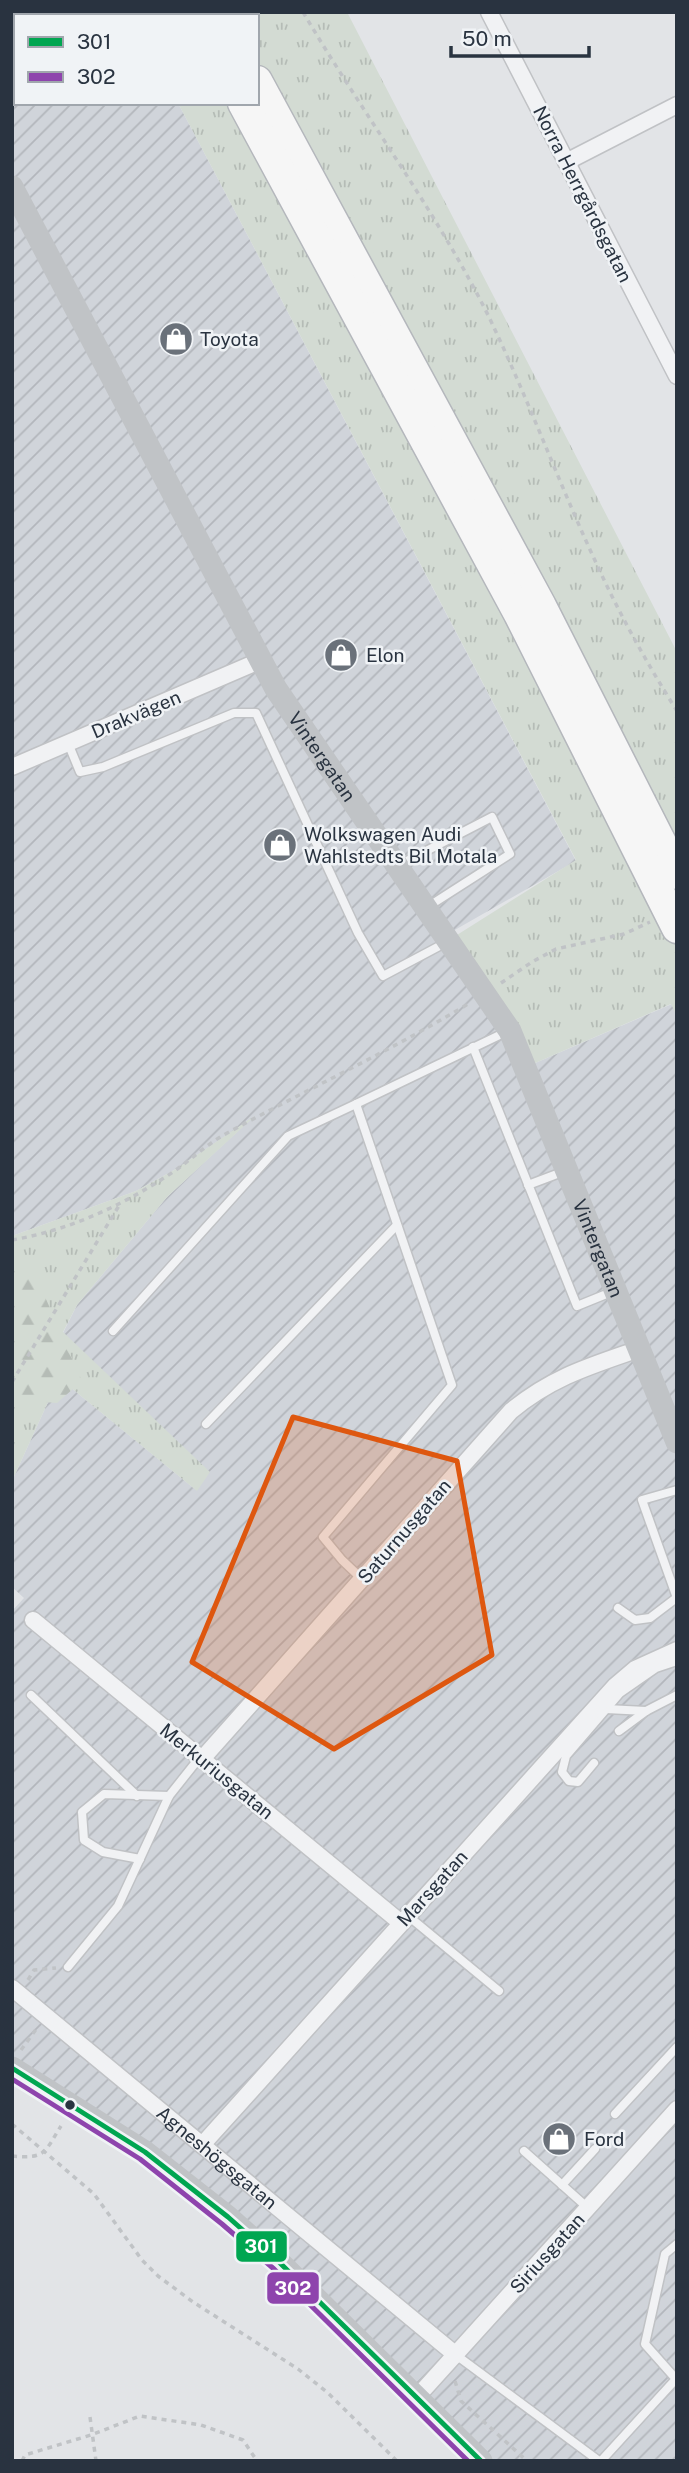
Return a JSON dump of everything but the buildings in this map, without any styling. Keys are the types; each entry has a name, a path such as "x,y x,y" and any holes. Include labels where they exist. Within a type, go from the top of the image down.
{"highway":[{"path":"259,85 541,606 677,874"},
{"path":"244,105 519,614 667,923"}],"street":[{"name":"Norra Herrgårdsgatan","path":"489,12 677,376"},
{"path":"566,162 677,105"},
{"name":"Vintergatan","path":"12,187 259,661 292,714 510,1031 677,1442"},
{"name":"Drakvägen","path":"12,767 259,661"},
{"name":"Saturnusgatan","path":"201,1758 511,1411 532,1393 559,1378 639,1349"},
{"name":"Merkuriusgatan","path":"33,1620 404,1919"},
{"name":"Marsgatan","path":"202,2145 624,1677 677,1650"},
{"name":"Agneshögsgatan","path":"16,1990 456,2355"},
{"name":"Agneshögsgatan","path":"16,2061 145,2152 228,2217 280,2263 481,2461"},
{"name":"Siriusgatan","path":"417,2397 677,2109"}],"lane":[{"path":"68,743 80,772 103,767 234,713 256,713 358,933 383,976 449,940"},
{"path":"397,866 492,817 510,854 427,908"},
{"path":"113,1331 288,1136 510,1031"},
{"path":"473,1047 577,1306 616,1291"},
{"path":"356,1104 452,1385 323,1537 362,1579"},
{"path":"528,1185 566,1170"},
{"path":"206,1424 397,1225"},
{"path":"618,1608 635,1620 650,1618 676,1598 642,1500 677,1490"},
{"path":"594,1763 578,1782 569,1781 562,1772 566,1756 620,1693 656,1668 677,1661"},
{"path":"31,1695 137,1796"},
{"path":"619,1731 646,1711 677,1695"},
{"path":"606,1709 646,1711"},
{"path":"68,1967 118,1906 169,1796 201,1758"},
{"path":"140,1859 103,1852 85,1840 82,1812 104,1794 169,1796"},
{"path":"404,1919 499,1991"},
{"path":"615,2114 677,2047"},
{"path":"562,2185 595,2149"},
{"path":"524,2151 588,2208"},
{"path":"456,2355 600,2461 676,2379 645,2344 665,2254 677,2244"}],"path":[{"path":"303,12 432,216 480,301 522,388 598,567 628,629 677,711"},
{"path":"12,1240 56,1231 121,1202 174,1171 226,1133 419,1033 556,949 667,923"},
{"path":"12,1382 121,1202"},
{"path":"16,1990 34,1970 68,1967"},
{"path":"16,2061 45,2015"},
{"path":"12,2124 94,2194 142,2260 158,2276 192,2302 298,2369 328,2393 397,2461"},
{"path":"12,2156 37,2157 44,2153 61,2126"},
{"path":"443,2369 455,2381 461,2401 525,2460"},
{"path":"22,2461 25,2455 91,2435 140,2416 201,2425 243,2440 257,2461"},
{"path":"90,2417 96,2461"}],"highlighted area":[{"path":"293,1417 457,1461 492,1655 334,1749 192,1662"}],"shaded area":[{"path":"12,12 131,12 14,14 14,105 179,105 576,861 446,935 526,1067 672,1004 677,1015 677,2461 489,2461 310,2287 12,2063 12,1611 24,1598 12,1587 12,1481 59,1378 196,1490 63,1333 77,1305 167,1197 251,1119 176,1169 136,1191 12,1236"}],"green space":[{"path":"347,12 677,652 677,1016 671,1004 526,1067 449,940 576,860 179,105 259,105 259,14 132,14"},
{"path":"256,1115 167,1197 77,1305 63,1332 210,1472 197,1491 59,1378 12,1481 12,1236 136,1191 176,1169"},
{"path":"12,1261 42,1290 82,1381 57,1403 17,1400 12,1407"}],"transit line":[{"name":"301","path":"12,2068 145,2152 228,2217 280,2263 481,2461"},
{"name":"302","path":"12,2079 140,2159 222,2224 274,2269 468,2461"}],"place":[{"name":"Toyota","path":"176,339"},
{"name":"Elon","path":"341,655"},
{"name":"Wolkswagen Audi Wahlstedts Bil Motala","path":"280,845"},
{"name":"Ford","path":"559,2139"}]}
